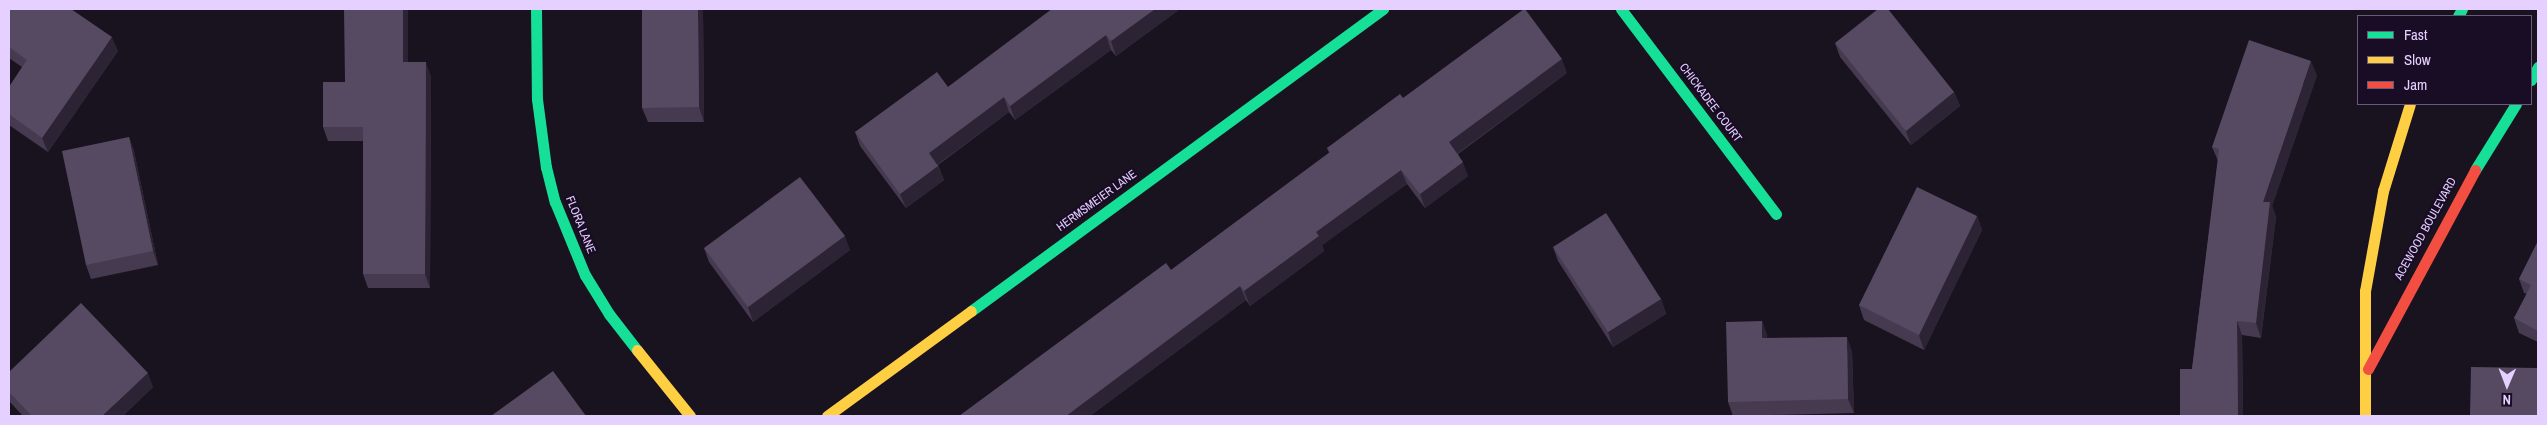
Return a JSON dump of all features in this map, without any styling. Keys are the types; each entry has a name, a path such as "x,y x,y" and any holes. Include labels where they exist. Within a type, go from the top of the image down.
{"street":[{"name":"FLORA LANE","path":"536,9 537,99 546,167 555,202 585,275 609,314 690,416"},
{"name":"HERMSMEIER LANE","path":"827,416 1383,9"},
{"name":"CHICKADEE COURT","path":"1621,9 1776,214"},
{"path":"2532,78 2538,67"},
{"name":"ACEWOOD BOULEVARD","path":"2365,416 2367,370 2365,291 2383,191 2410,105"},
{"name":"ACEWOOD BOULEVARD","path":"2367,370 2464,188 2515,105"}],"building":[{"path":"9,9 71,9 112,37 42,138 9,114 9,87 27,60 9,47"},
{"path":"344,9 403,9 403,62 426,62 425,274 363,274 363,127 323,127 323,82 345,82"},
{"path":"642,9 698,9 699,107 642,108"},
{"path":"1052,9 1155,9 1111,41 1106,35 1010,106 1004,97 929,153 938,166 900,194 855,132 937,72 948,87"},
{"path":"1524,9 1562,59 1449,142 1463,162 1420,194 1401,170 1316,232 1319,236 1244,291 1240,286 1066,416 959,416 1166,263 1171,270 1330,152 1327,148 1400,94 1403,98"},
{"path":"1878,9 1888,9 1954,92 1906,131 1835,43"},
{"path":"2249,40 2311,61 2263,202 2270,202 2256,323 2237,321 2238,416 2180,416 2180,369 2192,369 2219,149 2212,147"},
{"path":"129,137 153,251 86,265 62,151"},
{"path":"800,177 845,236 748,307 704,248"},
{"path":"1917,187 1977,216 1919,335 1859,305"},
{"path":"1606,213 1661,299 1608,332 1553,247"},
{"path":"2538,241 2538,331 2514,318 2531,285 2519,279"},
{"path":"81,303 148,373 102,416 32,416 9,392 9,372"},
{"path":"1762,321 1762,338 1847,337 1848,399 1728,402 1726,322"},
{"path":"2471,367 2538,368 2538,416 2470,416"},
{"path":"553,371 586,416 491,416"}],"traffic: fast":[{"path":"536,9 537,99 546,167 555,202 585,275 609,314 637,350"},
{"path":"971,311 1383,9"},
{"path":"1621,9 1776,214"},
{"path":"2459,15 2462,9"},
{"path":"2532,78 2538,67"},
{"path":"2475,170 2515,105"}],"traffic: slow":[{"path":"2365,416 2365,291 2383,191 2410,105"},
{"path":"827,416 971,311"},
{"path":"637,350 690,416"}],"traffic: jam":[{"path":"2368,369 2475,170"}]}
